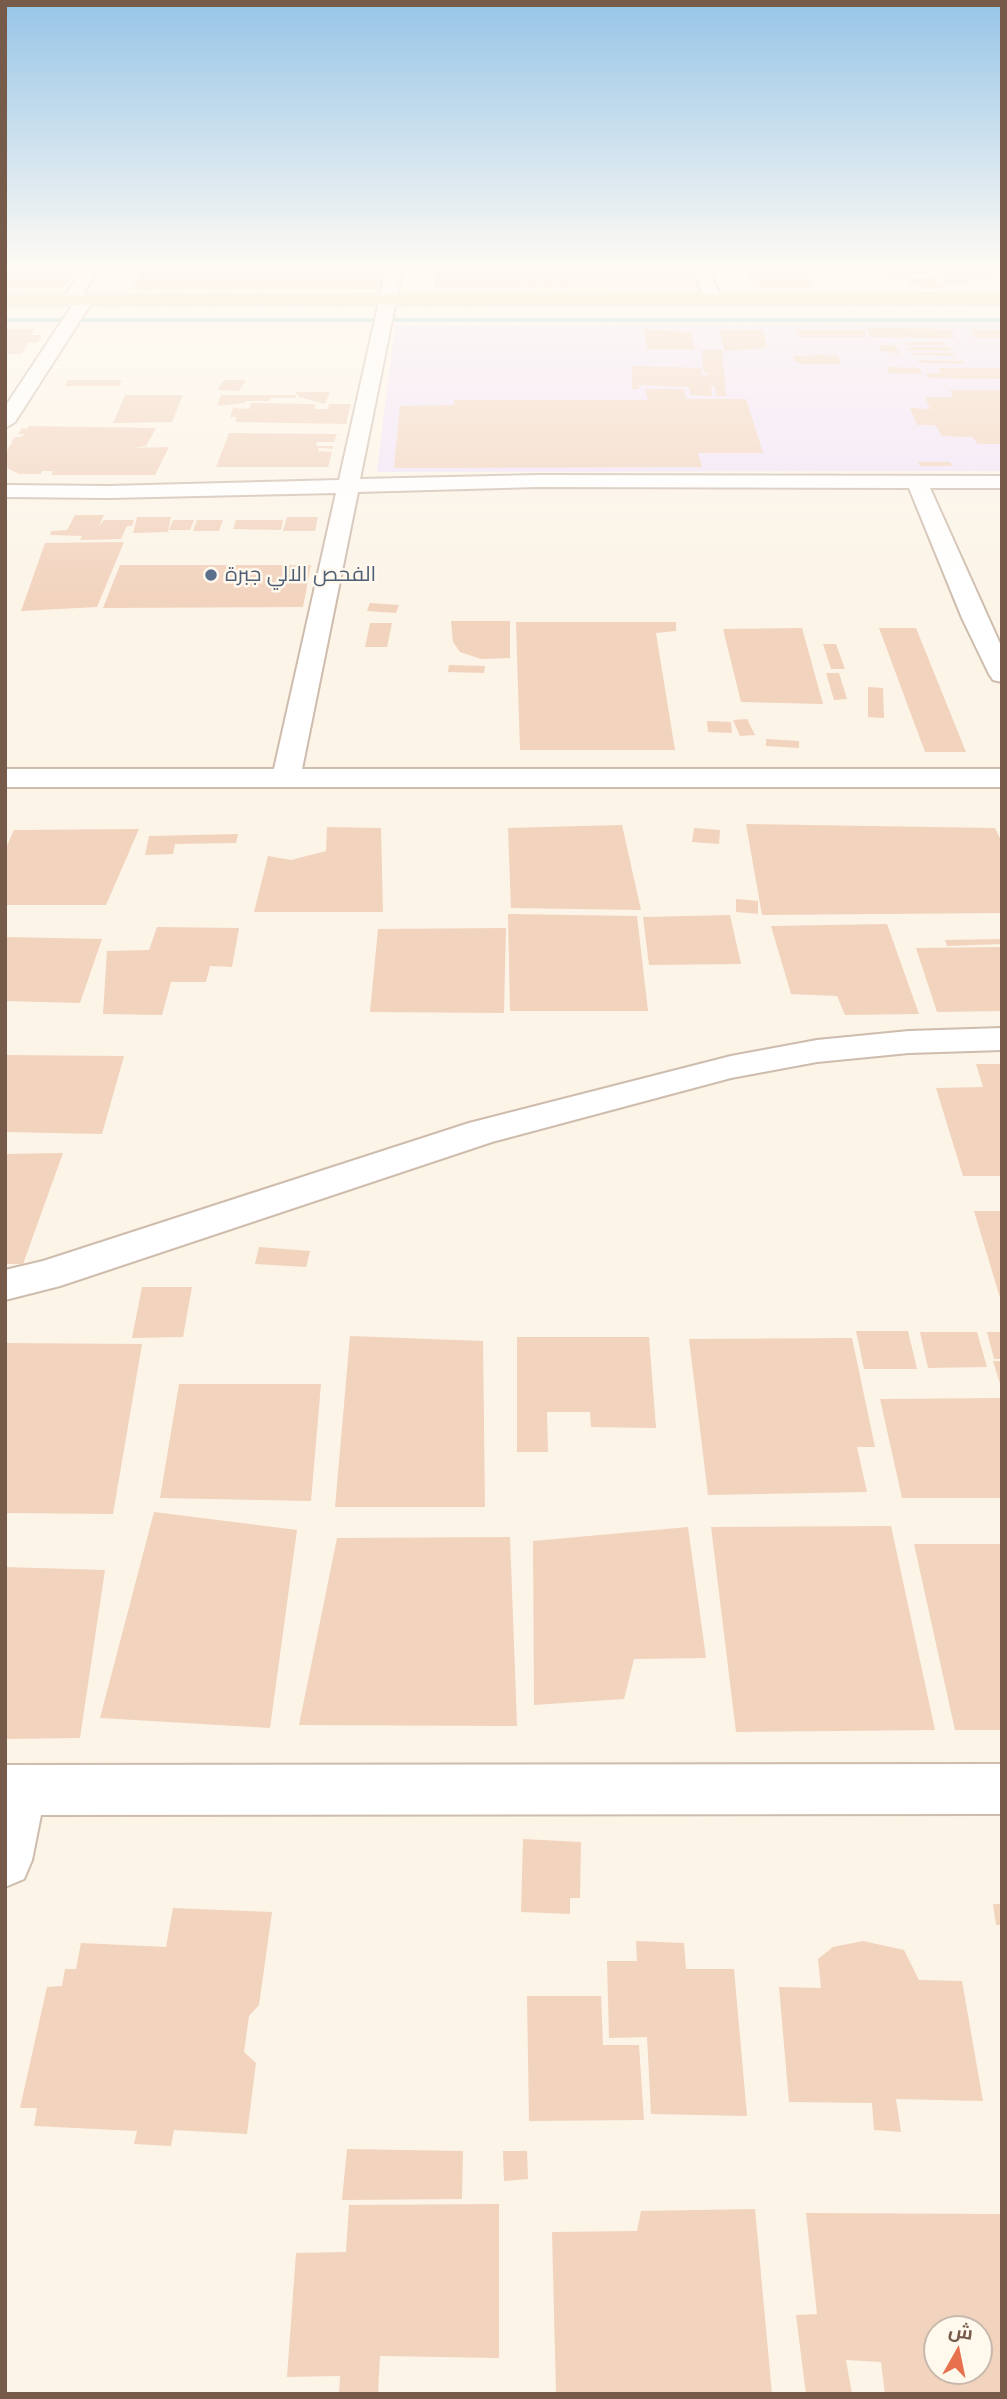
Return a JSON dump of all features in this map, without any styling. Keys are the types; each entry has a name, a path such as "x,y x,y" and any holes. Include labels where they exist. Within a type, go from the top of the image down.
{"street":[{"path":"5,422 31,378"},
{"path":"286,779 370,378"},
{"path":"5,491 109,492 348,485 737,480 1002,482"},
{"path":"917,482 1002,674"},
{"path":"6,779 1002,779"},
{"path":"5,1285 46,1275 482,1132 731,1068 830,1050 909,1042 1002,1039"},
{"path":"5,1860 13,1791 1002,1789"}],"shaded area":[{"path":"389,378 1002,378 1002,471 377,472"}],"building":[{"path":"632,378 724,378 726,396 716,396 715,386 711,386 712,396 690,395 689,387 639,385 639,389 632,389"},
{"path":"928,378 1002,378 1002,379"},
{"path":"68,380 122,380 119,386 65,386"},
{"path":"224,380 246,380 239,391 217,390"},
{"path":"645,389 684,389 686,399 746,399 763,453 698,453 702,467 394,468 400,406 454,405 454,400 648,400"},
{"path":"950,390 1002,390 1002,444 978,444 972,437 942,436 935,425 917,425 910,408 930,409 925,397 953,397"},
{"path":"295,392 330,392 325,404 299,397"},
{"path":"125,395 183,395 172,422 113,423"},
{"path":"221,395 296,395 295,398 271,398 269,401 245,401 217,406"},
{"path":"251,403 316,404 314,409 328,409 329,404 351,404 346,424 235,422 237,417 230,417 233,408 249,409"},
{"path":"28,426 156,428 146,446 133,448 169,447 155,475 52,475 53,471 19,474 5,467 5,453 15,437 25,434 18,434 22,428 27,429"},
{"path":"229,433 337,434 334,442 317,442 316,446 333,446 333,449 319,448 318,451 332,452 328,467 216,467"},
{"path":"918,462 950,462 952,466 920,466"},
{"path":"75,515 104,515 99,526 104,520 134,520 132,526 127,526 121,539 80,540 82,536 50,535 51,531 67,530"},
{"path":"137,517 171,517 168,532 133,533"},
{"path":"287,517 318,517 315,531 283,531"},
{"path":"173,520 194,520 190,530 169,530"},
{"path":"197,520 223,520 219,531 193,531"},
{"path":"236,520 283,520 281,530 233,529"},
{"path":"124,542 97,607 21,611 45,543"},
{"path":"120,565 311,565 303,607 103,608"},
{"path":"370,603 399,605 396,613 367,611"},
{"path":"451,621 510,621 510,658 481,659 460,652 453,642"},
{"path":"516,622 676,622 676,631 656,633 675,750 520,750"},
{"path":"370,623 392,623 387,647 365,647"},
{"path":"802,628 823,704 741,702 723,629"},
{"path":"879,628 916,628 966,752 925,752"},
{"path":"823,644 836,644 845,669 831,669"},
{"path":"449,665 485,666 484,673 448,672"},
{"path":"826,673 839,673 847,699 834,700"},
{"path":"868,687 883,688 884,718 868,717"},
{"path":"747,719 755,735 740,736 733,720"},
{"path":"707,721 731,722 732,733 708,732"},
{"path":"766,739 799,741 799,748 766,746"},
{"path":"746,824 995,828 1002,842 1002,913 762,915"},
{"path":"622,825 641,910 511,908 508,828"},
{"path":"327,827 381,828 383,912 254,912 268,856 291,860 326,851"},
{"path":"694,828 720,830 719,844 692,842"},
{"path":"139,829 106,905 5,905 5,850 14,830"},
{"path":"238,834 236,843 175,844 173,854 145,855 149,836"},
{"path":"736,899 758,901 758,914 736,912"},
{"path":"508,914 637,916 648,1011 510,1011"},
{"path":"730,915 741,964 649,965 643,917"},
{"path":"887,924 919,1014 845,1015 837,996 791,994 771,926"},
{"path":"157,927 239,928 232,967 210,966 206,982 171,982 162,1015 103,1014 107,951 149,950"},
{"path":"506,928 504,1013 370,1012 378,929"},
{"path":"5,937 102,939 80,1003 5,1001"},
{"path":"1002,939 1002,944 947,946 945,940"},
{"path":"1002,947 1002,1011 937,1012 916,948"},
{"path":"5,1055 124,1056 102,1134 5,1132"},
{"path":"976,1064 1002,1064 1002,1176 963,1176 936,1088 983,1087"},
{"path":"63,1153 23,1264 5,1264 5,1154"},
{"path":"974,1211 1002,1211 1002,1301 1001,1301"},
{"path":"259,1247 310,1251 306,1267 255,1264"},
{"path":"142,1287 192,1287 183,1337 132,1338"},
{"path":"856,1331 908,1331 917,1369 864,1369"},
{"path":"920,1332 977,1332 987,1367 928,1368"},
{"path":"987,1332 1002,1332 1002,1359 994,1359"},
{"path":"350,1336 483,1341 485,1507 335,1507"},
{"path":"517,1337 649,1337 656,1428 591,1427 590,1412 547,1412 548,1452 517,1452"},
{"path":"852,1338 875,1447 857,1447 867,1492 708,1495 689,1339"},
{"path":"5,1343 142,1344 113,1514 5,1513"},
{"path":"993,1361 1002,1361 1002,1387 1001,1387"},
{"path":"179,1384 321,1384 311,1501 160,1498"},
{"path":"1002,1398 1002,1498 902,1498 880,1399"},
{"path":"154,1512 297,1530 270,1728 100,1718"},
{"path":"891,1526 935,1730 736,1732 711,1527"},
{"path":"688,1527 706,1658 634,1659 624,1699 534,1705 533,1541"},
{"path":"510,1537 517,1726 299,1725 337,1538"},
{"path":"914,1544 1002,1544 1002,1730 955,1730"},
{"path":"5,1567 105,1570 80,1738 5,1739"},
{"path":"523,1839 581,1842 580,1898 570,1898 570,1914 521,1912"},
{"path":"993,1904 1002,1904 1002,1925 996,1925"},
{"path":"173,1908 272,1912 259,2005 249,2016 244,2052 256,2063 247,2134 174,2130 171,2146 134,2144 137,2131 34,2126 37,2108 20,2108 47,1987 62,1986 65,1969 76,1969 81,1943 166,1947"},
{"path":"636,1941 684,1943 686,1969 734,1969 747,2116 651,2114 647,2037 609,2038 607,1961 637,1961"},
{"path":"863,1941 904,1950 919,1980 962,1981 983,2101 896,2099 901,2132 874,2130 872,2103 789,2102 779,1987 821,1988 818,1959 833,1947"},
{"path":"527,1996 601,1996 603,2045 639,2045 644,2120 529,2121"},
{"path":"347,2149 463,2151 462,2199 342,2200"},
{"path":"503,2151 527,2151 528,2179 504,2181"},
{"path":"499,2204 499,2358 380,2356 378,2394 339,2394 340,2376 287,2377 296,2253 346,2252 349,2205"},
{"path":"755,2209 772,2394 556,2394 552,2232 637,2231 641,2211"},
{"path":"806,2213 1002,2214 1002,2394 885,2394 881,2362 846,2360 852,2394 806,2394 796,2315 817,2314"}],"place":[{"name":"الفحص الالي جبرة","path":"211,575"}]}
